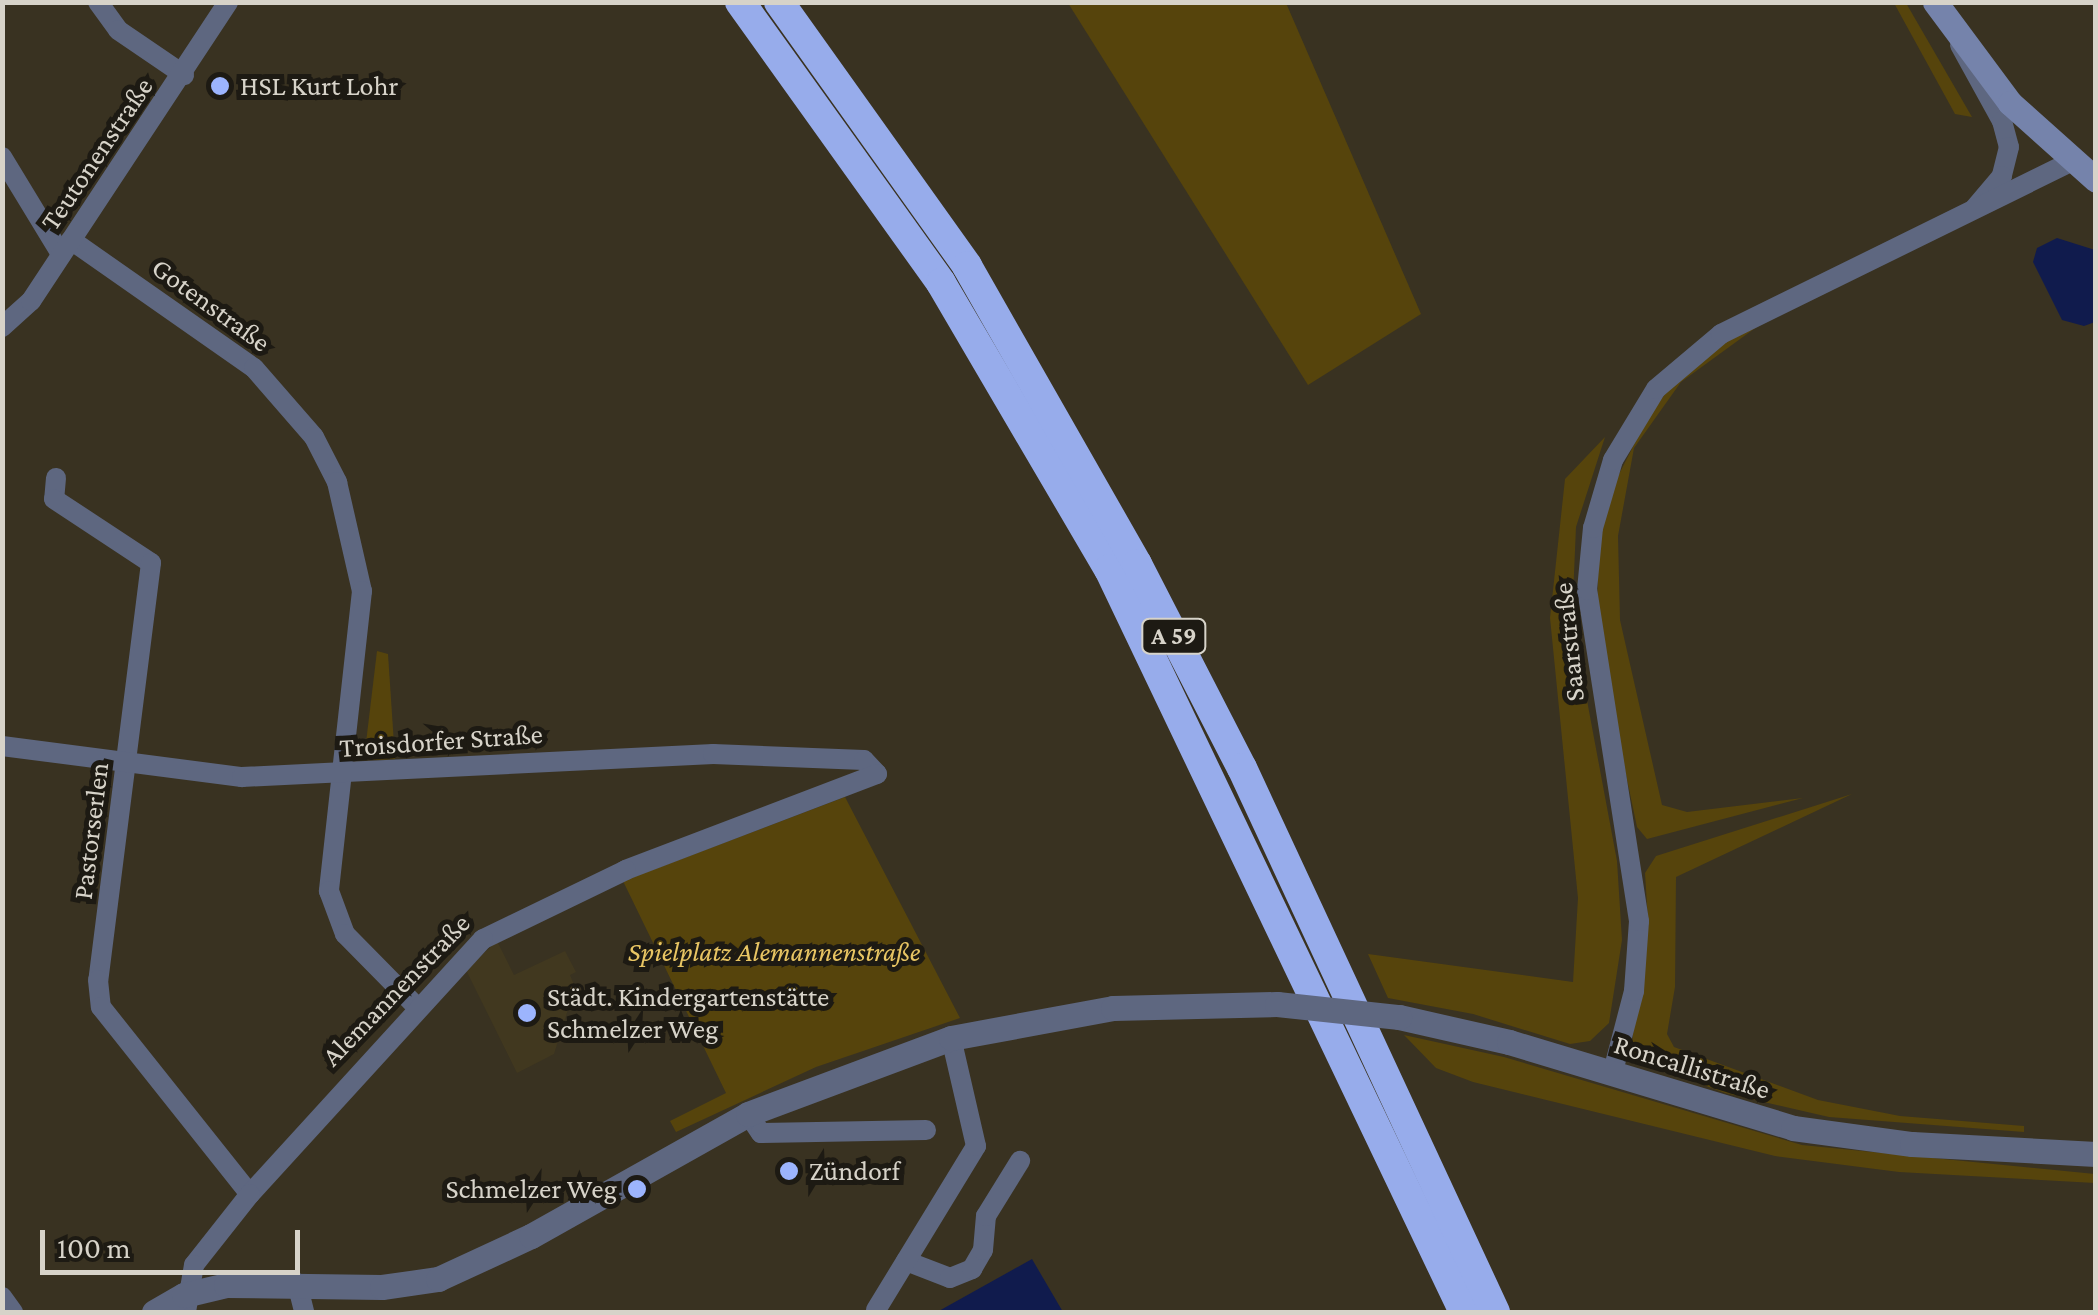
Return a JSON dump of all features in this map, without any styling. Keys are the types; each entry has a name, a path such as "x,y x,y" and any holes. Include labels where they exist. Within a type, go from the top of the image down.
{"highway":[{"name":"A 59","path":"740,2 940,283 1108,569 1464,1312"},
{"name":"A 59","path":"778,2 967,266 1137,564 1242,768 1495,1312"}],"main road":[{"path":"1936,2 2010,103 2071,162 2096,180"}],"street":[{"path":"98,2 118,30 184,75"},
{"name":"Teutonenstraße","path":"2,327 17,320 184,75 228,2"},
{"path":"1955,32 2002,121 2009,148 2002,176 1966,216"},
{"path":"2,156 66,247"},
{"name":"Saarstraße","path":"1612,1075 1634,991 1639,921 1633,851 1588,603 1593,528 1613,460 1645,404 1697,350 1742,322 2071,162"},
{"name":"Gotenstraße","path":"66,247 254,368 328,462 348,514 362,592 329,874 334,913 344,934 416,1006"},
{"name":"Pastorserlen","path":"56,478 54,499 151,562 98,980 102,1008 250,1194"},
{"name":"Troisdorfer Straße","path":"2,746 242,776 343,775 713,754 864,760 878,774"},
{"name":"Alemannenstraße","path":"185,1304 194,1265 250,1194 470,949 517,918 878,774"},
{"name":"Roncallistraße","path":"951,1038 1113,1008 1277,1004 1400,1017 1771,1122 1849,1138 2096,1154"},
{"path":"154,1312 185,1304 226,1285 399,1286 469,1268 748,1114 951,1038 976,1146 876,1310"},
{"path":"748,1114 760,1133 926,1130"},
{"path":"906,1261 950,1278 972,1269 983,1250 986,1216 1020,1161"},
{"path":"298,1283 304,1312"},
{"path":"2,1297 12,1312"}],"shaded area":[{"path":"2057,238 2095,250 2095,322 2084,326 2062,320 2033,262 2037,248"},
{"name":"Städt. Kindergartenstätte Schmelzer Weg","path":"497,941 514,975 565,951 576,972 570,975 575,987 554,1054 517,1073 466,970"},
{"path":"1032,1259 1063,1312 937,1312"}],"green space":[{"path":"1068,3 1286,3 1421,314 1308,385"},
{"path":"1894,3 1906,3 1972,117 1955,114"},
{"path":"1758,326 1681,382 1634,448 1618,536 1620,620 1662,805 1687,812 1803,798 1647,839 1637,827 1608,689 1597,609 1599,544 1613,486 1646,421 1667,391 1714,348"},
{"path":"1605,437 1576,527 1572,620 1617,861 1622,940 1609,1023 1590,1041 1570,1044 1473,1014 1388,998 1368,954 1573,982 1578,898 1550,618 1565,479"},
{"path":"377,651 388,654 395,759 373,760 365,751"},
{"path":"1852,794 1676,877 1675,987 1667,1034 1674,1047 1818,1100 1900,1116 2024,1126 2024,1132 1829,1117 1725,1093 1636,1060 1632,1042 1648,921 1645,873 1656,856"},
{"name":"Spielplatz Alemannenstraße","path":"845,797 960,1018 816,1067 676,1132 670,1121 726,1093 623,881"},
{"path":"1404,1035 1504,1057 1802,1145 2095,1174 2095,1183 1899,1172 1775,1156 1473,1082 1436,1068"}],"place":[{"name":"HSL Kurt Lohr","path":"220,86"},
{"name":"Städt. Kindergartenstätte Schmelzer Weg","path":"527,1013"},
{"name":"Zündorf","path":"789,1171"},
{"name":"Schmelzer Weg","path":"637,1189"}]}
